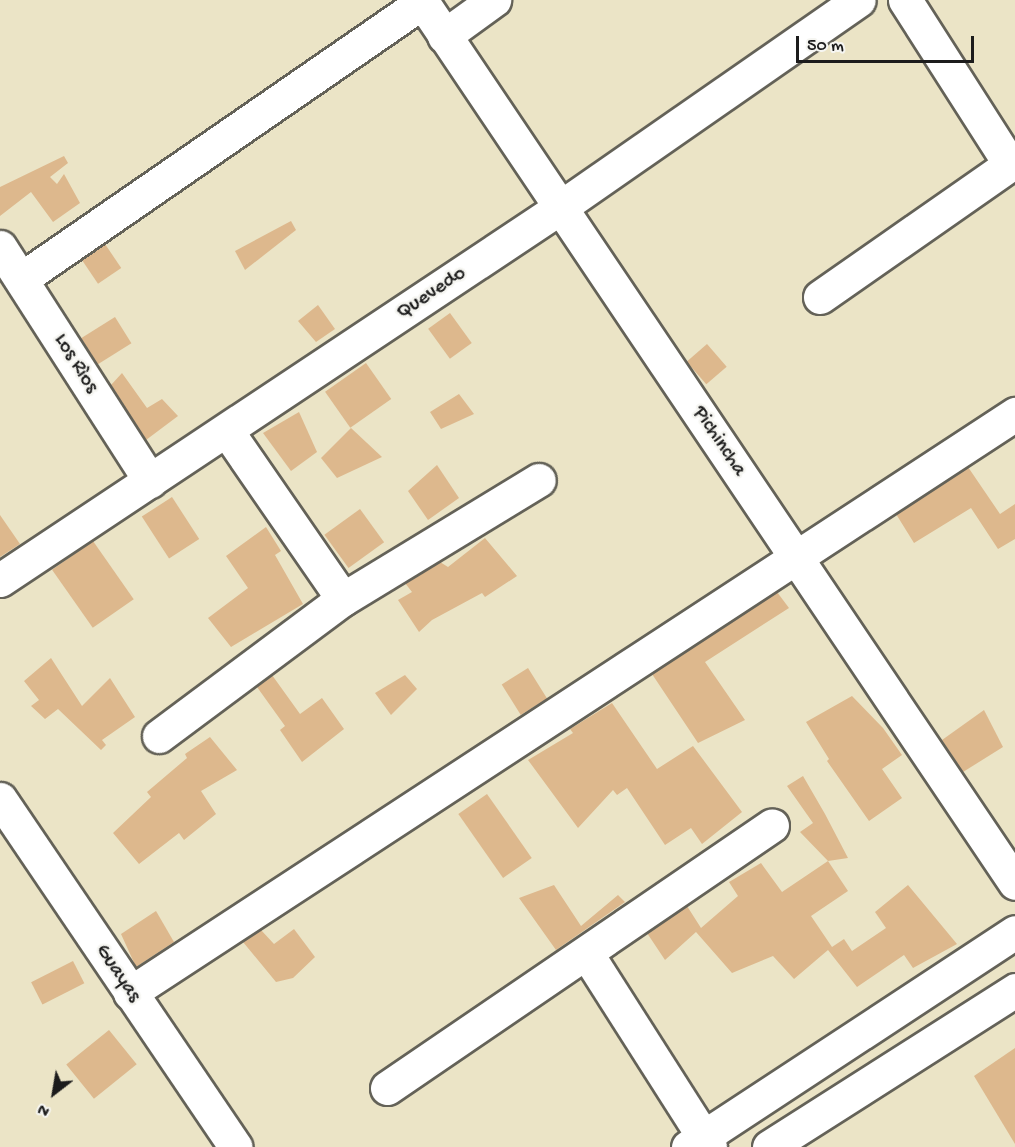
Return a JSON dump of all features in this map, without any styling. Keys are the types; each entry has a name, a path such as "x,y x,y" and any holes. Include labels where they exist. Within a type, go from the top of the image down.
{"street":[{"path":"444,36 494,0"},
{"name":"Quevedo","path":"0,580 228,431 558,209 859,0"},
{"path":"820,297 1013,163 905,0"},
{"path":"21,279 422,1"},
{"name":"Pichincha","path":"422,1 558,209 798,558 1015,883"},
{"name":"Los Rìos","path":"0,247 150,481"},
{"path":"130,993 1015,414"},
{"path":"228,431 343,599"},
{"path":"159,736 343,599 539,480"},
{"name":"Guayas","path":"0,800 236,1147"},
{"path":"387,1088 587,954 772,825"},
{"path":"587,954 700,1144 1015,932"},
{"path":"769,1147 1015,990"}],"building":[{"path":"64,156 68,163 50,177 57,184 64,174 80,203 53,222 31,192 0,216 0,187"},
{"path":"291,221 296,230 245,270 235,251"},
{"path":"105,244 121,268 98,284 82,260"},
{"path":"318,305 335,329 316,342 298,321"},
{"path":"450,313 472,343 450,359 428,329"},
{"path":"115,317 131,343 98,364 81,338"},
{"path":"707,344 727,367 706,384 687,362"},
{"path":"366,363 391,399 350,428 325,392"},
{"path":"122,373 147,408 162,399 178,416 146,440 111,385"},
{"path":"459,394 474,414 441,429 430,412"},
{"path":"299,412 317,452 291,471 263,433"},
{"path":"351,428 382,457 337,478 321,458"},
{"path":"437,465 459,498 428,520 408,491"},
{"path":"968,467 1000,514 1015,504 1015,539 998,549 971,508 914,543 896,514"},
{"path":"172,497 199,539 169,559 142,517"},
{"path":"360,509 384,542 349,568 324,535"},
{"path":"0,515 20,544 0,557"},
{"path":"266,527 281,551 275,555 303,604 231,647 208,618 248,588 226,556"},
{"path":"485,538 517,576 485,597 482,593 432,620 419,632 398,600 412,592 405,583 440,562 448,567"},
{"path":"93,541 134,599 93,628 52,570"},
{"path":"777,592 789,608 705,662 745,720 698,743 652,674"},
{"path":"51,658 82,706 110,678 135,717 102,740 106,745 101,750 58,709 45,719 31,706 39,700 24,681"},
{"path":"528,668 547,699 521,715 502,684"},
{"path":"272,675 300,714 322,698 344,729 302,762 280,730 285,726 257,687"},
{"path":"405,675 417,689 391,715 375,693"},
{"path":"852,696 883,728 902,755 882,769 902,798 869,821 827,761 829,759 806,722"},
{"path":"612,703 657,769 693,746 742,812 702,844 691,828 665,845 627,788 617,795 613,790 578,828 528,760 573,733 570,729"},
{"path":"984,710 1003,747 963,772 942,740"},
{"path":"210,737 237,770 201,791 216,814 184,840 179,833 139,864 113,833 151,797 147,792 187,758 185,754"},
{"path":"803,776 848,858 828,861 800,832 813,823 787,786"},
{"path":"487,794 532,858 503,878 458,814"},
{"path":"828,861 848,891 811,916 832,947 844,939 852,951 886,928 875,912 908,885 957,944 913,968 904,955 857,987 828,950 794,979 773,956 732,973 696,932 665,960 647,933 687,906 701,928 738,896 729,882 761,863 782,892"},
{"path":"554,885 581,926 618,895 625,902 556,950 519,898"},
{"path":"156,911 174,942 136,967 121,934"},
{"path":"294,929 315,957 293,978 276,982 243,942 261,930 274,944"},
{"path":"73,961 84,983 42,1005 31,982"},
{"path":"109,1030 137,1064 94,1099 66,1065"},
{"path":"1015,1048 1015,1144 974,1076"}]}
